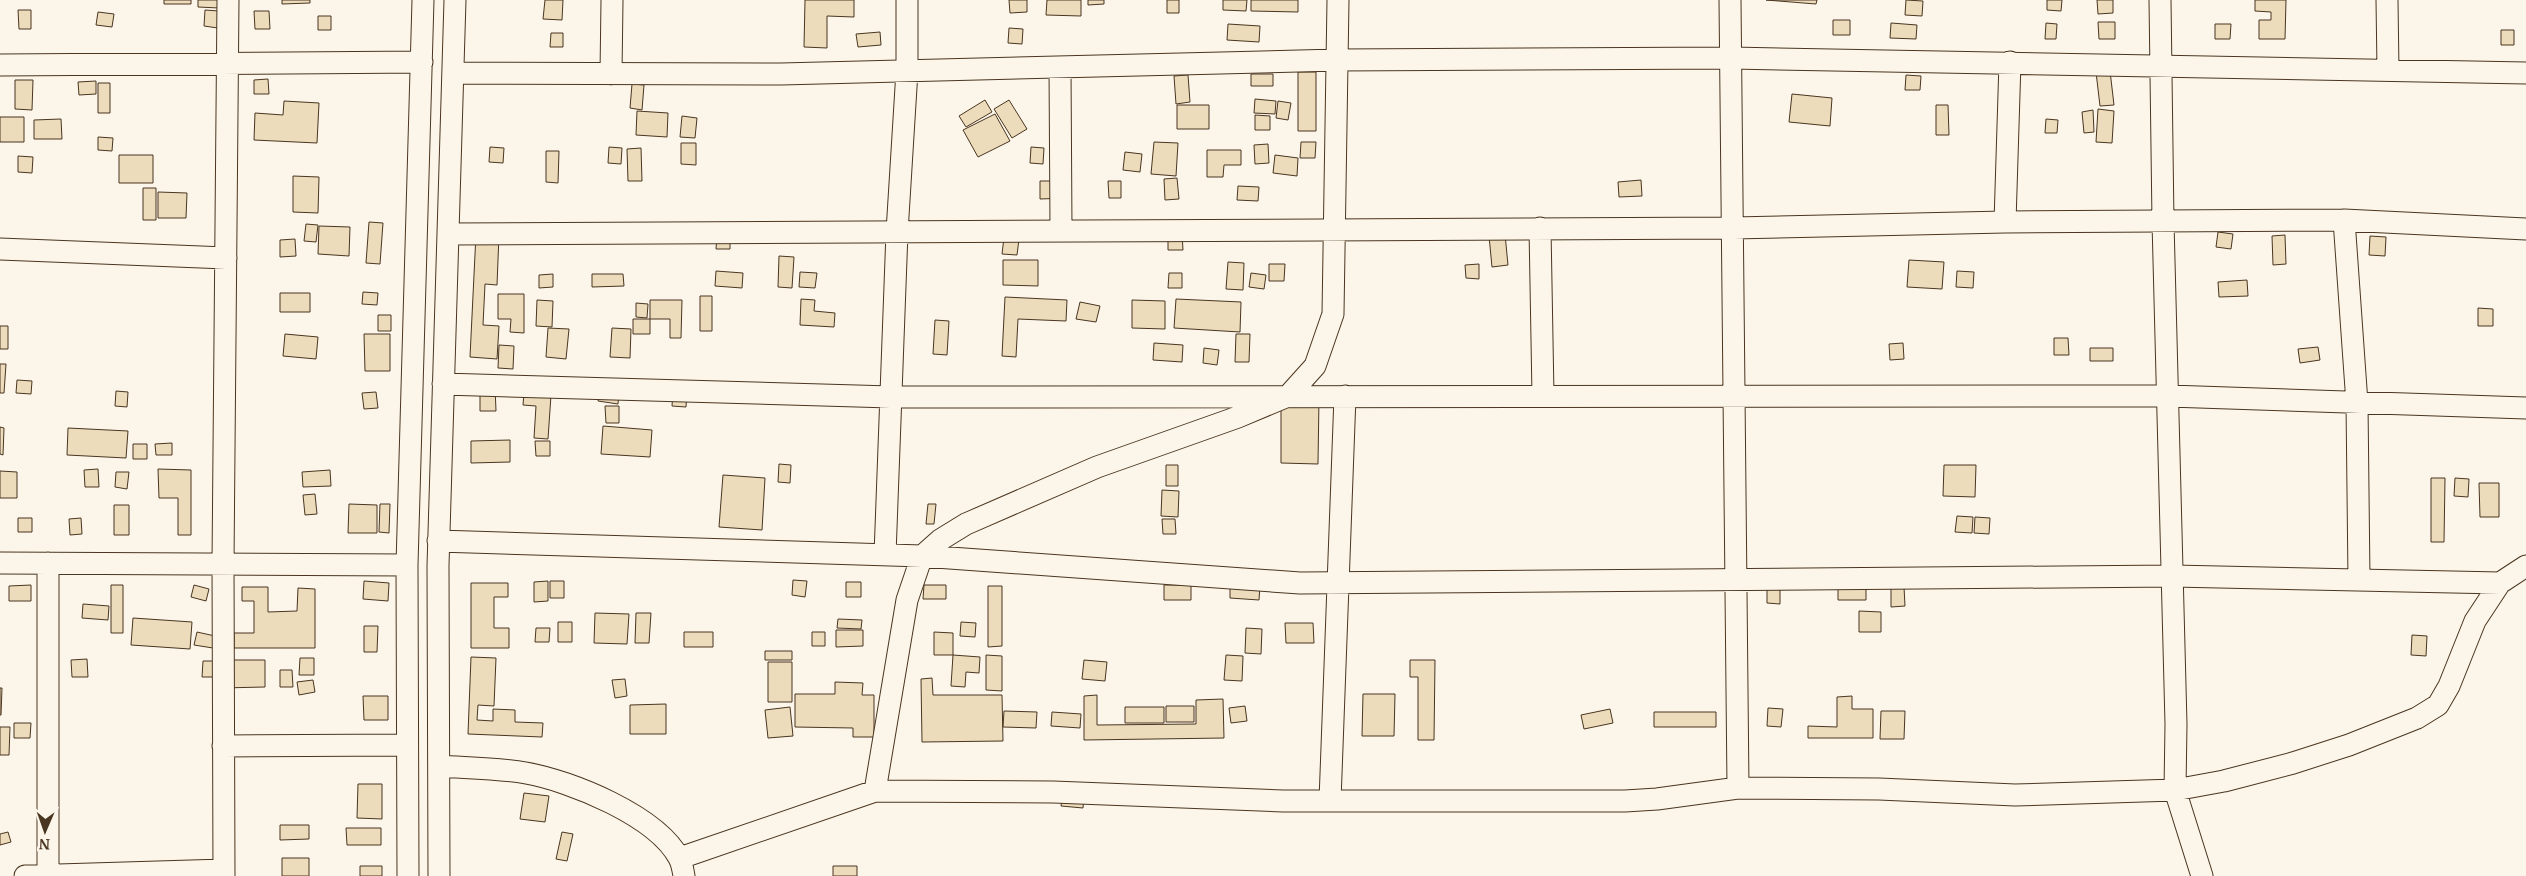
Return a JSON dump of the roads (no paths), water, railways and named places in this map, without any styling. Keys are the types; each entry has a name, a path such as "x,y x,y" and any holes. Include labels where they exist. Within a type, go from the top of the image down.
{"street":[{"path":"25,876 224,873 223,564 228,0"},
{"path":"408,876 406,565 423,0"},
{"path":"439,876 438,541 455,0"},
{"path":"611,74 612,0"},
{"path":"885,555 897,232 906,71 907,0"},
{"path":"875,791 907,600 922,556 940,540 966,524 1080,475 1238,417 1288,396 1315,366 1333,314 1338,0"},
{"path":"1730,0 1738,788"},
{"path":"2160,0 2162,222 2169,396 2176,724 2175,790 2202,876"},
{"path":"2386,0 2388,70"},
{"path":"453,73 780,74 1337,60 1731,58 2526,73"},
{"path":"0,65 422,62"},
{"path":"2005,222 2010,62"},
{"path":"1060,67 1061,230"},
{"path":"448,234 1733,228 2005,222 2344,220 2526,229"},
{"path":"2344,220 2358,403 2359,580"},
{"path":"1540,228 1543,396"},
{"path":"0,249 226,258"},
{"path":"443,384 891,397 2169,396 2526,408"},
{"path":"1330,801 1345,396"},
{"path":"438,541 922,556 1290,582 1338,583 2173,576 2500,582"},
{"path":"0,563 406,565"},
{"path":"48,564 48,875"},
{"path":"439,766 526,773 573,784 627,812 660,834 682,867 875,791 1053,792 1330,801 1625,801 1657,799 1738,788 1879,789 2015,795 2175,790 2224,780 2349,745 2417,718 2438,705 2449,686 2475,621 2500,582 2526,566"},
{"path":"223,746 407,745"}]}
